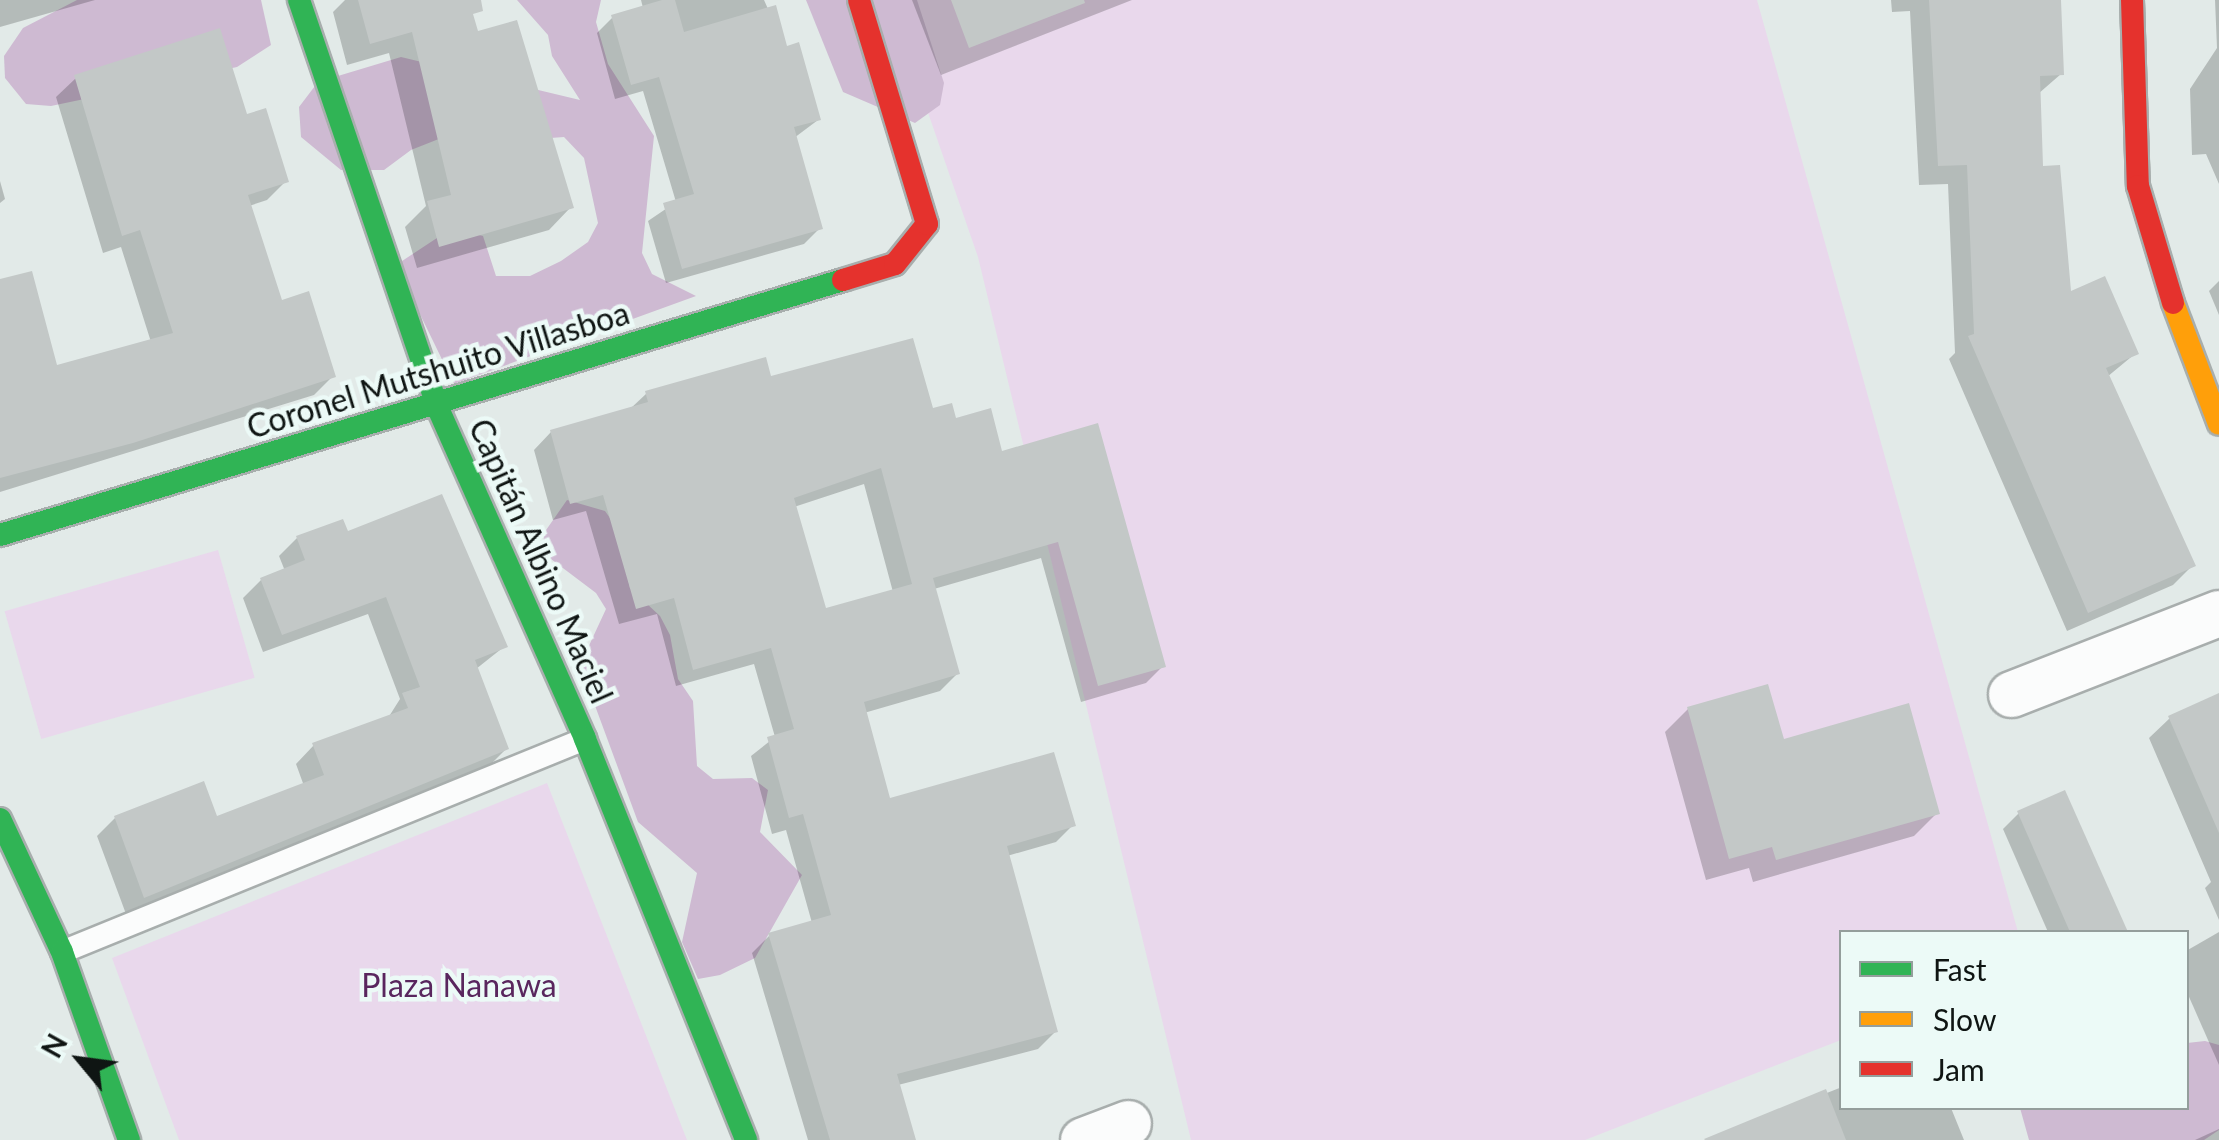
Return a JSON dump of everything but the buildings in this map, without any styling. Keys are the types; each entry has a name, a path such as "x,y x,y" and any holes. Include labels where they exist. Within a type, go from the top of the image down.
{"street":[{"name":"Capitán Albino Maciel","path":"299,0 437,406 585,739 746,1140"},
{"name":"Coronel Mutshuito Villasboa","path":"0,535 437,406 894,264 927,224 860,0"},
{"path":"2132,0 2138,186 2160,270 2219,424"},
{"path":"2011,694 2219,613"},
{"path":"0,818 62,952 129,1140"},
{"path":"1083,1140 1128,1123"}],"lane":[{"path":"62,952 585,739"}],"green space":[{"path":"889,0 1757,0 2017,930 1839,930 1839,1041 1585,1140 1191,1140 978,257"},
{"path":"218,550 255,678 41,739 5,611"},
{"name":"Plaza Nanawa","path":"547,783 687,1140 179,1140 112,958"}],"shaded area":[{"path":"77,0 261,0 271,45 237,67 51,106 26,104 5,78 4,56 23,28"},
{"path":"517,0 601,0 596,22 608,64 654,136 642,253 652,274 696,296 454,384 396,265 443,234 463,231 483,236 496,276 530,276 561,261 588,242 598,223 584,158 564,137 523,140 464,129 411,150 384,170 341,170 301,137 299,107 318,82 401,57 580,100 552,56 548,35"},
{"path":"806,0 917,0 944,83 940,105 915,123 843,92"},
{"path":"567,500 605,511 617,528 630,588 660,616 670,635 678,679 693,701 697,766 713,779 752,778 768,790 760,832 802,875 755,958 720,975 698,979 682,942 697,873 638,822 580,665 606,609 596,593 543,553 544,533"},
{"path":"2189,1043 2219,1045 2219,1130 2204,1140 2029,1140 2021,1110 2189,1110"}],"traffic: fast":[{"path":"299,0 437,406 585,739 746,1140"},
{"path":"0,535 843,280"},
{"path":"0,819 62,952 129,1140"}],"traffic: slow":[{"path":"2173,303 2219,424"}],"traffic: jam":[{"path":"843,280 895,264 927,224 859,0"},
{"path":"2132,0 2138,186 2173,303"}]}
